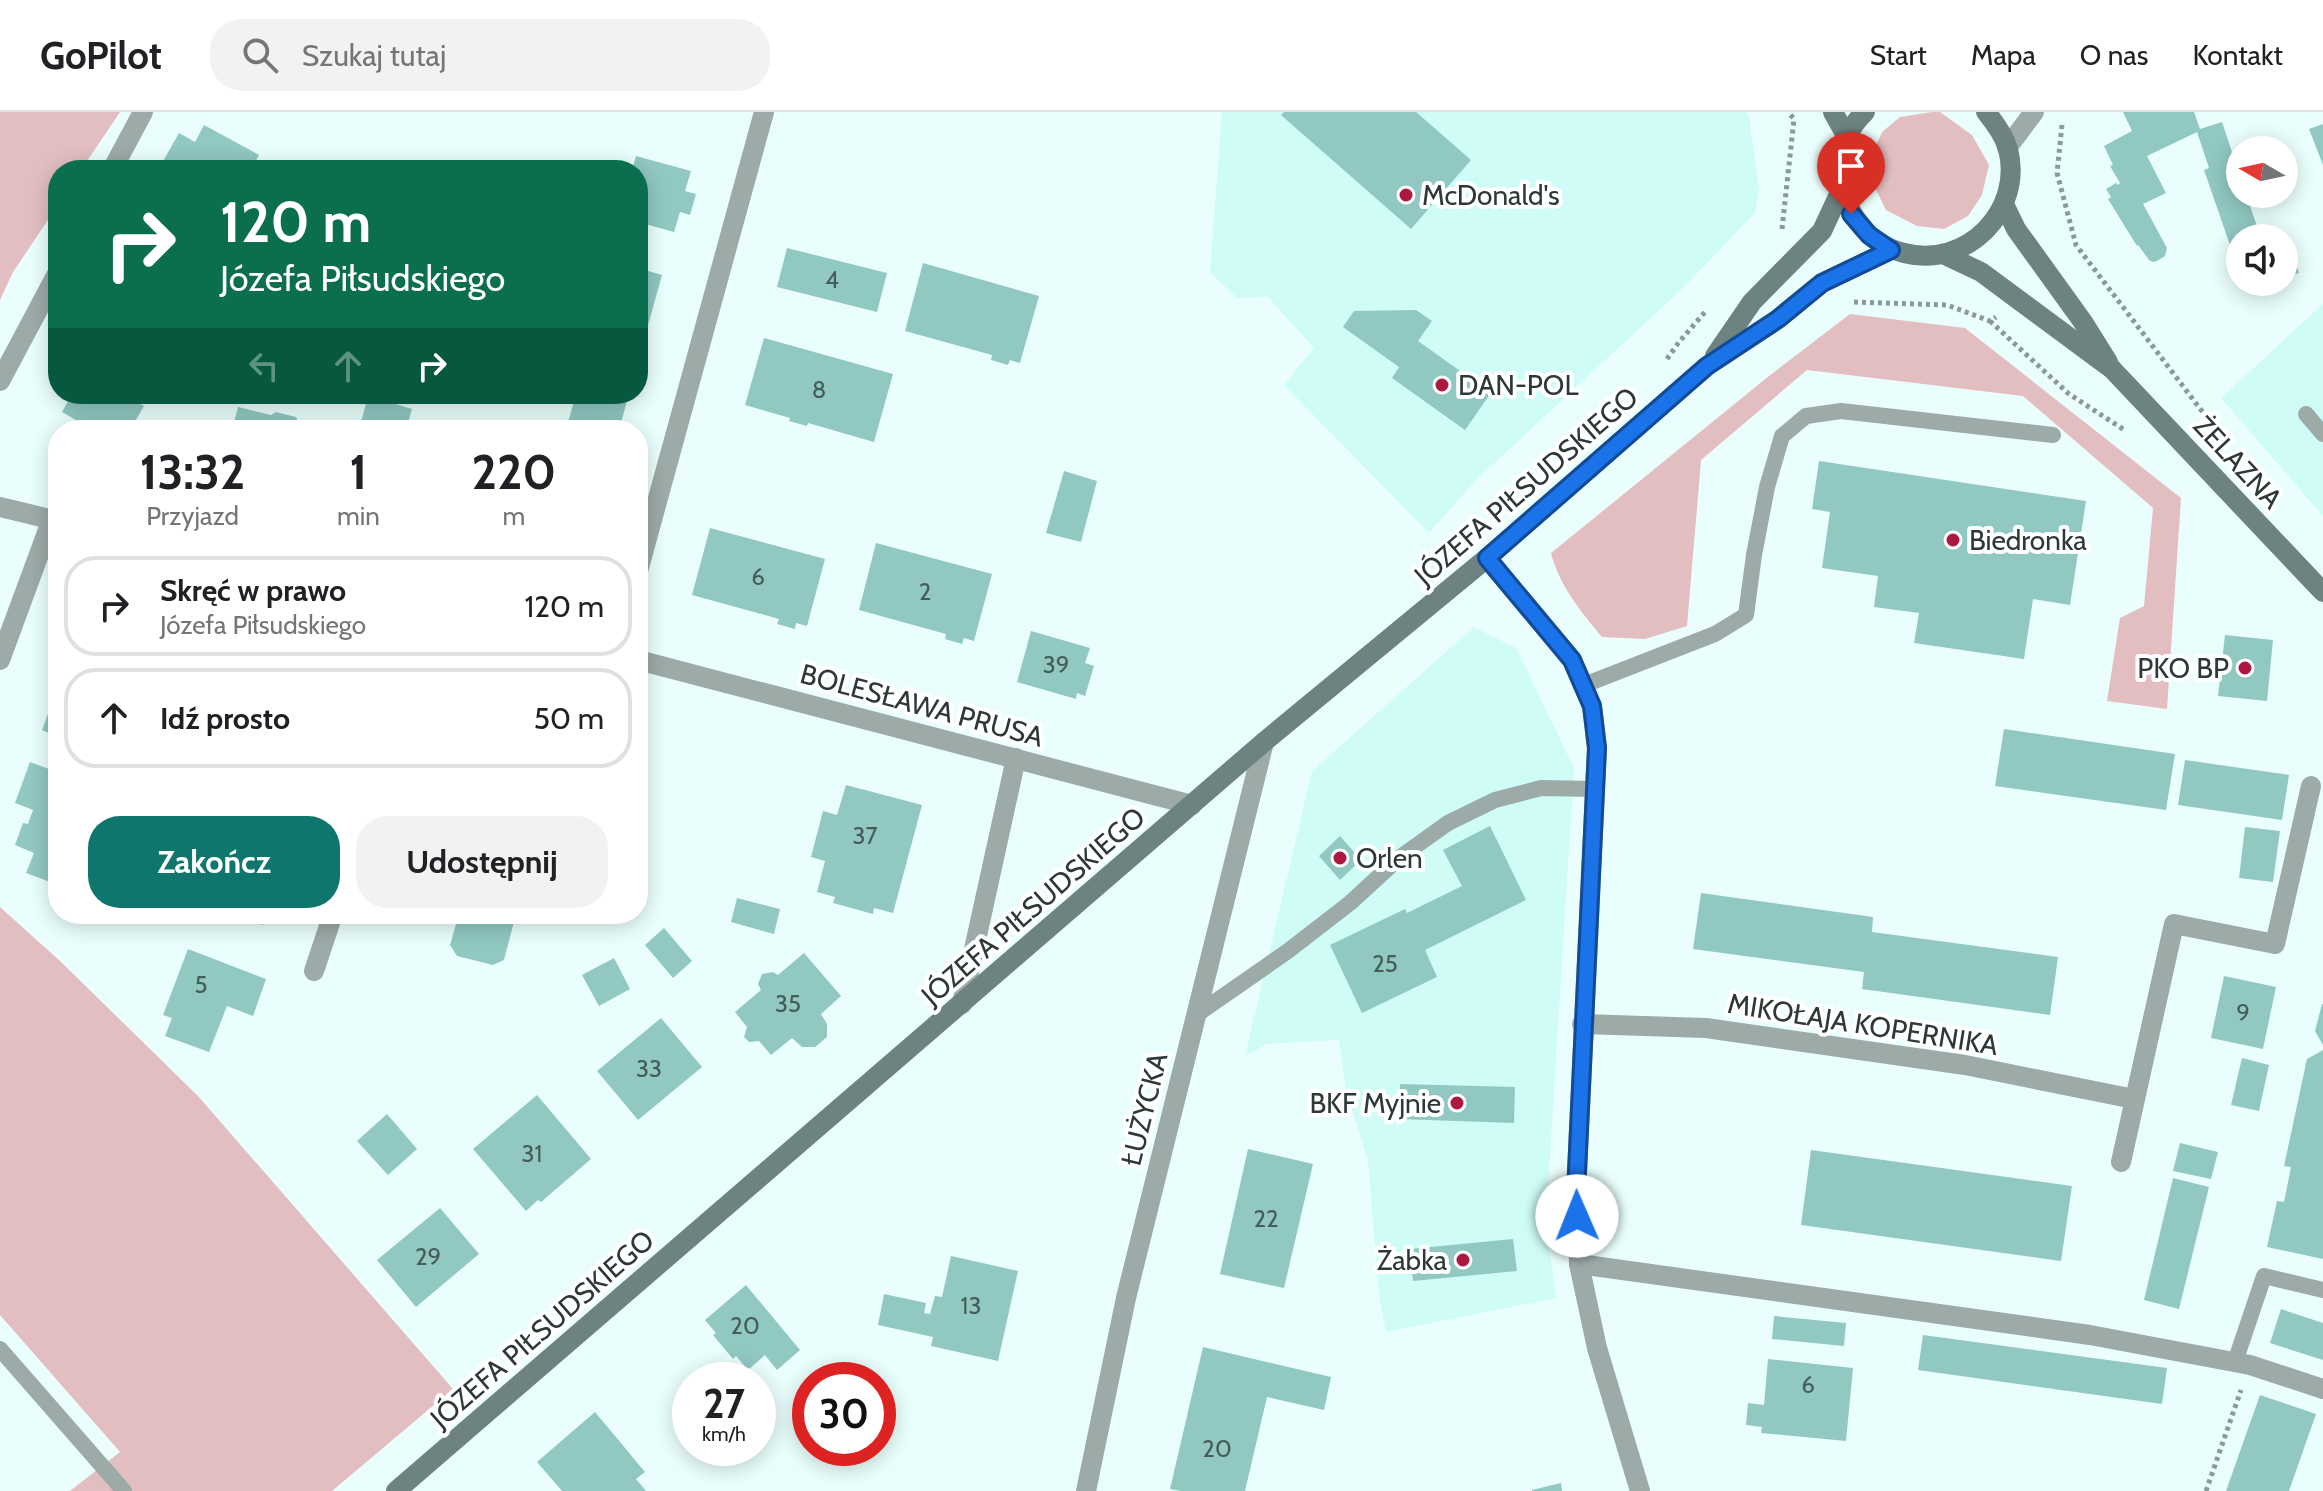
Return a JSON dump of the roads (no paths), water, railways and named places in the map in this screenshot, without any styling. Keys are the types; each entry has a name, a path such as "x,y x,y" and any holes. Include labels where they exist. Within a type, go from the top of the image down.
{"street":[{"path":"117,160 143,112"},
{"path":"648,535 764,112"},
{"path":"1833,112 1847,137"},
{"path":"1865,112 1847,137 1841,162 1842,188 1851,214 1869,235 1891,250 1918,257 1945,255 1970,244 1991,227 2004,204 2011,176 2007,148 1998,127 1986,112"},
{"path":"2007,148 2034,112"},
{"path":"1707,366 1752,302 1822,231 1842,188"},
{"path":"2004,204 2016,229 2083,322 2112,369"},
{"path":"1707,366 1778,319 1822,283 1891,250"},
{"path":"1945,255 1981,272 2112,369"},
{"path":"0,381 48,291"},
{"name":"JÓZEFA PIŁSUDSKIEGO","path":"396,1491 1264,742 1487,558 1707,366"},
{"name":"ŻELAZNA","path":"2112,369 2323,592"},
{"path":"0,507 48,518"},
{"path":"0,660 48,538"},
{"path":"1487,558 1572,660 1592,706 1597,748 1576,1193 1579,1264 1597,1348 1640,1491"},
{"name":"BOLESŁAWA PRUSA","path":"648,663 1192,805"},
{"name":"ŁUŻYCKA","path":"1086,1491 1126,1298 1264,742"},
{"path":"962,1004 1016,758"},
{"path":"2121,1162 2174,924 2275,944 2311,786"},
{"path":"314,971 330,924"},
{"name":"MIKOŁAJA KOPERNIKA","path":"1582,1024 1706,1028 1965,1065 2134,1099"},
{"path":"1579,1264 2090,1335 2242,1364 2323,1389"}],"lane":[{"path":"1584,685 1715,634 1746,615 1767,487 1782,436 1806,416 1841,411 2053,435"},
{"path":"2306,414 2323,434"},
{"path":"1196,1015 1288,951 1350,903 1399,858 1448,823 1495,800 1541,788 1595,789"},
{"path":"2242,1364 2264,1276 2323,1290"},
{"path":"0,1349 124,1491"}],"place":[{"name":"McDonald's","path":"1406,195"},
{"name":"DAN-POL","path":"1442,385"},
{"name":"Biedronka","path":"1953,540"},
{"name":"PKO BP","path":"2245,668"},
{"name":"Orlen","path":"1340,858"},
{"name":"BKF Myjnie","path":"1457,1103"},
{"name":"Żabka","path":"1463,1260"}]}
